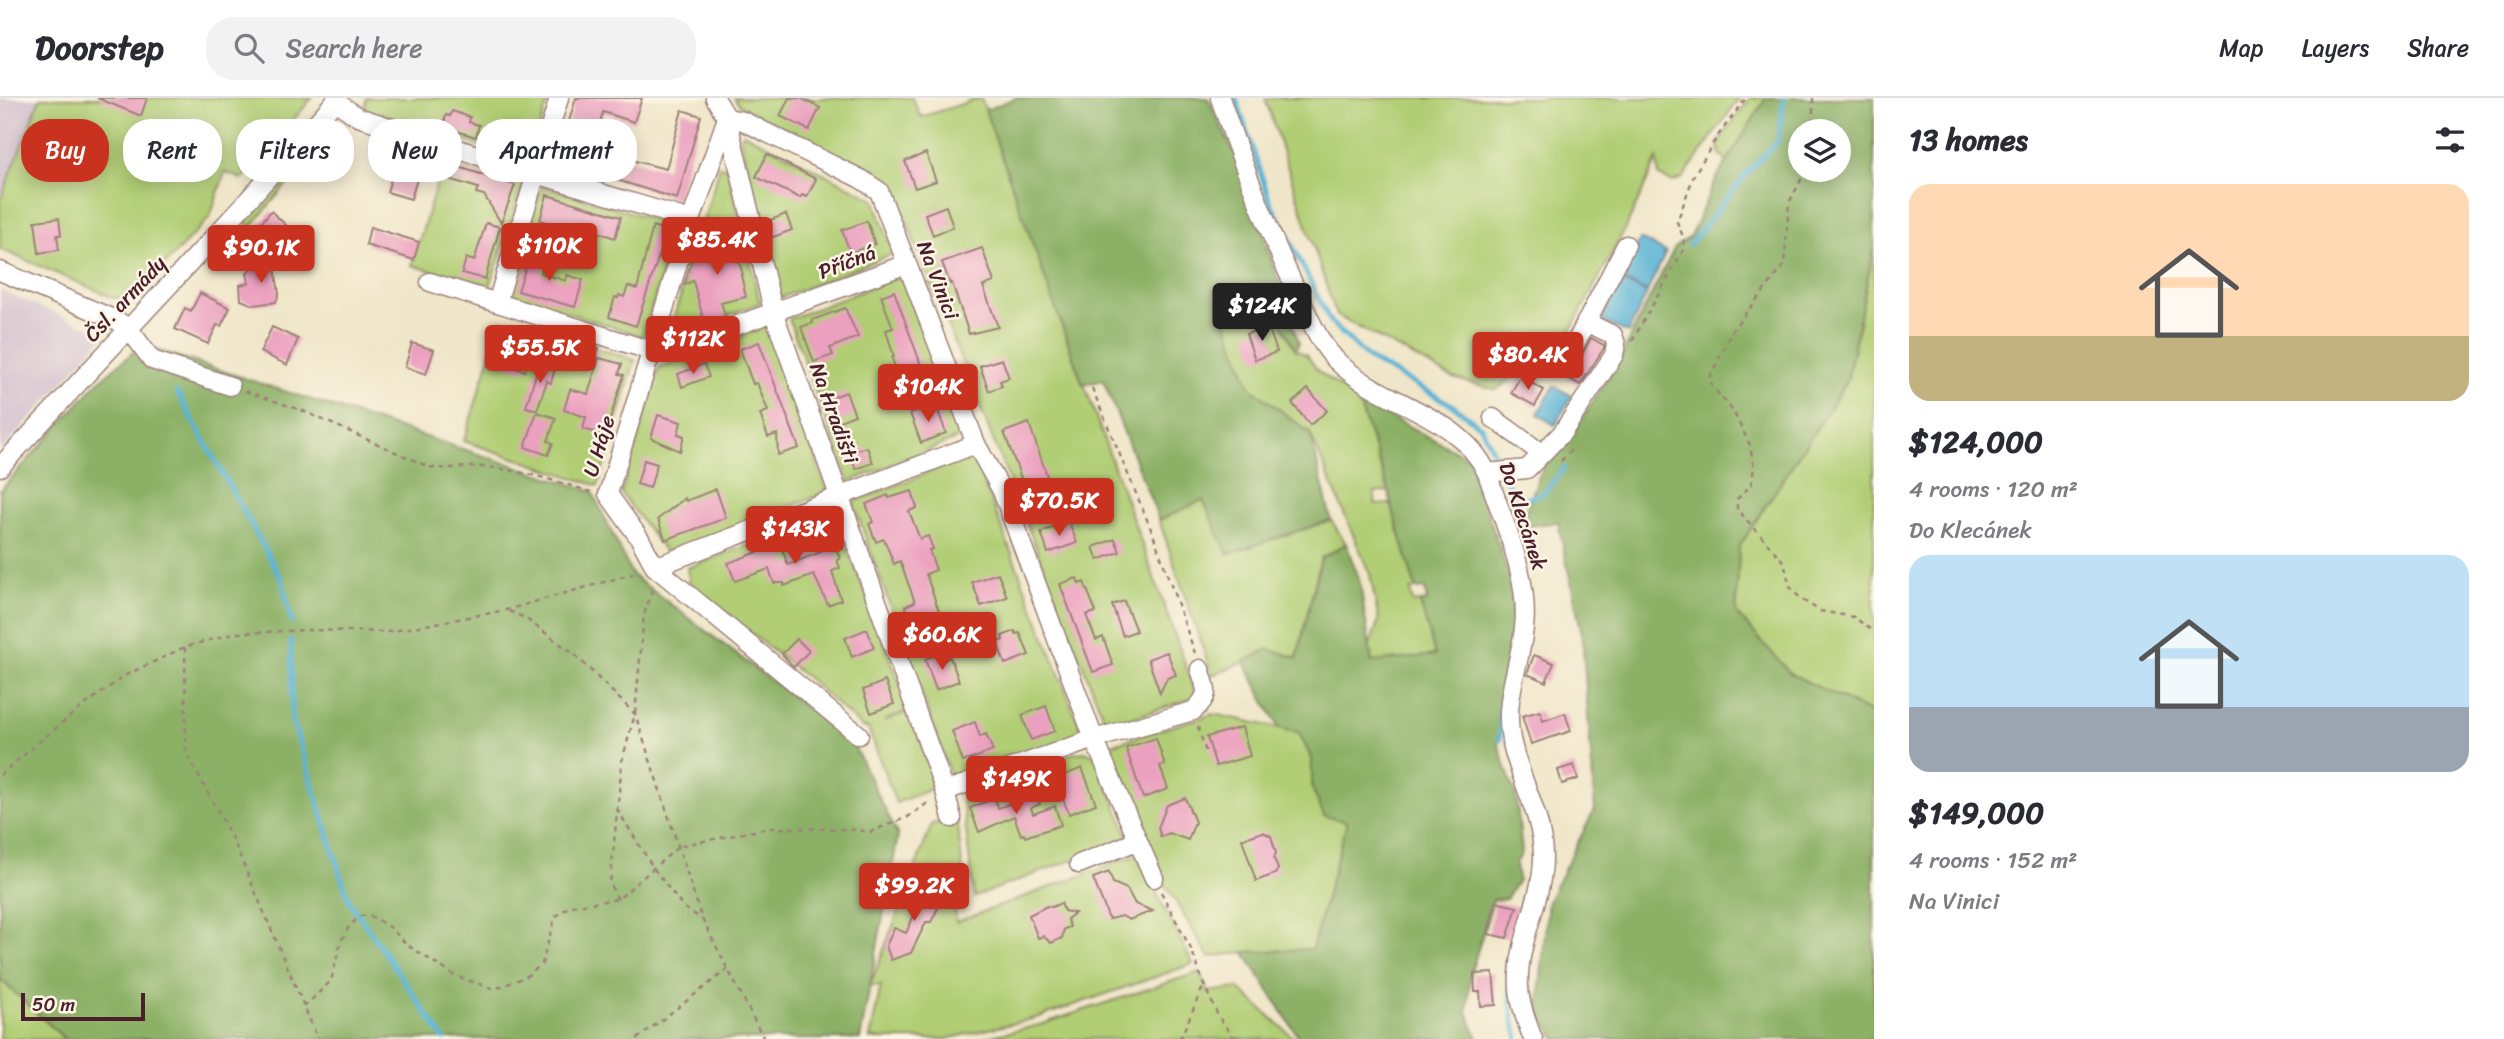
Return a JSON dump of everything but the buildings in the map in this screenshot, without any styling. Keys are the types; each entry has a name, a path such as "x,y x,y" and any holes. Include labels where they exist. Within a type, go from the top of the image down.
{"street":[{"path":"553,119 559,98"},
{"name":"Na Hradišti","path":"715,98 727,117 774,314 946,791 952,818"},
{"name":"Do Klecánek","path":"1220,98 1285,268 1311,323 1338,363 1370,387 1433,420 1468,444 1481,460 1487,473 1518,567 1524,594 1524,627 1509,716 1511,739 1542,836 1543,860 1521,954 1519,988 1533,1039"},
{"path":"336,99 358,117 476,155"},
{"name":"Čsl. armády","path":"0,467 241,208 336,99"},
{"name":"U Háje","path":"727,117 691,220 608,494 640,539 655,567 859,735"},
{"name":"Na Vinici","path":"727,117 743,121 861,178 879,191 976,444 1002,491 1094,739 1154,878"},
{"path":"490,301 533,182"},
{"path":"563,182 691,220"},
{"path":"1572,350 1626,245"},
{"name":"Příčná","path":"430,282 652,351 668,350 774,314 907,264"},
{"path":"0,271 118,321 129,329 152,360 230,386"},
{"path":"1487,473 1527,469 1562,433 1614,355 1616,344 1613,335 1586,322"},
{"path":"1493,418 1541,453"},
{"path":"655,567 976,444"},
{"path":"946,791 1094,739 1193,711 1205,701 1207,690 1200,670"},
{"path":"1079,864 1137,841"}],"path":[{"path":"1630,346 1684,249 1684,239 1677,222 1694,175 1717,137 1746,98"},
{"path":"1813,98 1813,119"},
{"path":"1799,182 1788,203 1784,266 1733,329 1710,377 1712,386 1733,411 1751,445 1755,468 1751,485 1737,499 1737,509 1784,562 1790,587 1801,598 1820,611 1854,617 1874,632"},
{"path":"230,386 301,410 429,467 482,467 528,473 608,494"},
{"path":"1092,388 1153,534 1200,670"},
{"path":"1554,466 1569,454 1576,442"},
{"path":"0,775 75,712 126,675 185,648 235,633 310,630 388,632 549,600 655,567 656,578 644,615 635,714 622,761 610,885 618,899"},
{"path":"506,610 525,618 575,654 635,714 702,919 764,1039"},
{"path":"185,648 186,752 234,842 318,1039"},
{"path":"1193,711 1206,752"},
{"path":"304,1007 331,981 341,941 360,916 369,915 391,928 406,944 455,976 491,988 501,987 527,976 542,964 555,917 570,906 618,899 678,846 769,828 848,829 870,832 908,817 946,791"},
{"path":"617,809 654,869 683,907 702,919"},
{"path":"1154,878 1192,951 1219,1018 1235,1039"},
{"path":"637,1039 728,969"},
{"path":"1180,1039 1204,985"}],"shaded area":[{"path":"0,98 40,98 32,119 21,119 21,147 0,201"},
{"path":"0,290 106,334 0,452"}],"green space":[{"path":"40,98 312,98 294,119 236,119 236,177 225,172 222,181 222,119 123,119 123,182 222,182 210,217 135,296 114,298 0,249 0,201 21,147 21,182 109,182 109,119 32,119"},
{"path":"366,98 549,98 542,119 476,119 476,145 462,141 462,119 391,119 365,111"},
{"path":"734,98 912,98 921,117 981,98 1197,697 1107,726 891,183 740,106"},
{"path":"1016,98 1208,98 1239,163 1299,343 1296,350 1268,299 1224,316 1250,387 1310,433 1331,520 1228,554 1203,500 1159,520 1103,380 1083,385 985,110"},
{"path":"1265,98 1739,98 1683,178 1672,182 1659,176 1657,159 1627,225 1565,341 1546,348 1497,390 1453,378 1336,315"},
{"path":"1750,98 1769,98 1729,163 1720,154 1718,143"},
{"path":"1766,98 1874,98 1874,247 1847,381 1739,547 1736,613 1791,674 1874,714 1874,1039 1557,1039 1538,1010 1548,901 1595,809 1582,634 1558,522 1519,527 1543,467 1564,448 1620,358 1675,247 1690,237 1716,179"},
{"path":"743,133 874,199 893,254 780,298 740,139"},
{"path":"462,162 476,166 476,182 523,182 489,289 412,265 437,182 466,184 471,171 462,168"},
{"path":"720,166 727,168 760,303 675,336 670,330"},
{"path":"274,182 289,182 251,227 242,218"},
{"path":"542,186 676,226 643,336 510,295"},
{"path":"1874,247 1874,714 1791,674 1736,613 1739,547 1847,381"},
{"path":"901,276 966,435 849,482 789,319"},
{"path":"1268,299 1296,350 1307,355 1318,371 1358,400 1389,491 1374,493 1376,505 1391,504 1416,589 1410,590 1413,603 1420,602 1436,655 1372,663 1369,647 1379,620 1370,574 1310,433 1250,387 1224,316"},
{"path":"501,320 635,360 598,486 464,441"},
{"path":"766,327 828,492 666,553 621,493 659,368"},
{"path":"142,345 592,491 632,575 852,742 898,836 860,1039 65,1039 0,979 0,491 99,381"},
{"path":"1358,400 1469,458 1512,585 1513,633 1504,682 1498,744 1516,797 1522,853 1516,863 1518,880 1506,899 1493,900 1471,972 1467,1012 1478,1039 1300,1039 1244,952 1312,949 1347,822 1324,816 1312,788 1312,759 1299,733 1279,728 1244,662 1268,649 1297,658 1321,558 1346,544 1360,583 1372,662 1435,655 1420,602 1427,601 1425,588 1416,589 1389,491"},
{"path":"973,455 1083,735 953,782 853,502"},
{"path":"1203,499 1228,554 1331,520 1346,544 1321,558 1297,658 1268,649 1212,675 1159,520"},
{"path":"834,514 910,709 884,721 909,712 938,786 896,803 868,728 863,728 811,681 690,585 687,568"},
{"path":"1213,714 1299,732 1312,759 1312,788 1347,822 1312,949 1244,952 1209,957 1165,884 1140,832 1110,745"},
{"path":"1088,752 1096,757 1127,833 1125,840 974,897 962,795 1074,753"},
{"path":"957,820 966,899 955,903 956,922 1137,855 1193,964 1036,1018 946,1039 870,1039 881,985 870,986 932,824"},
{"path":"1200,972 1208,992 1238,988 1295,1039 979,1039 1039,1025"},
{"path":"1,980 65,1039 0,1039"}],"water":[{"path":"1640,239 1666,252 1647,292 1621,279"},
{"path":"1620,281 1647,293 1628,333 1601,321"},
{"path":"1554,386 1572,396 1555,425 1538,414"}],"waterway":[{"path":"1236,98 1269,199 1331,323 1369,359 1454,406 1482,428 1500,467"},
{"path":"1690,244 1749,171 1778,141 1784,98"},
{"path":"177,392 282,580 292,622"},
{"path":"1508,516 1516,501 1543,494 1564,468"},
{"path":"1504,476 1516,501"},
{"path":"291,640 292,719 349,901 444,1039"},
{"path":"1500,705 1500,740"},
{"path":"1518,1039 1513,1020 1510,968 1523,897"}]}
